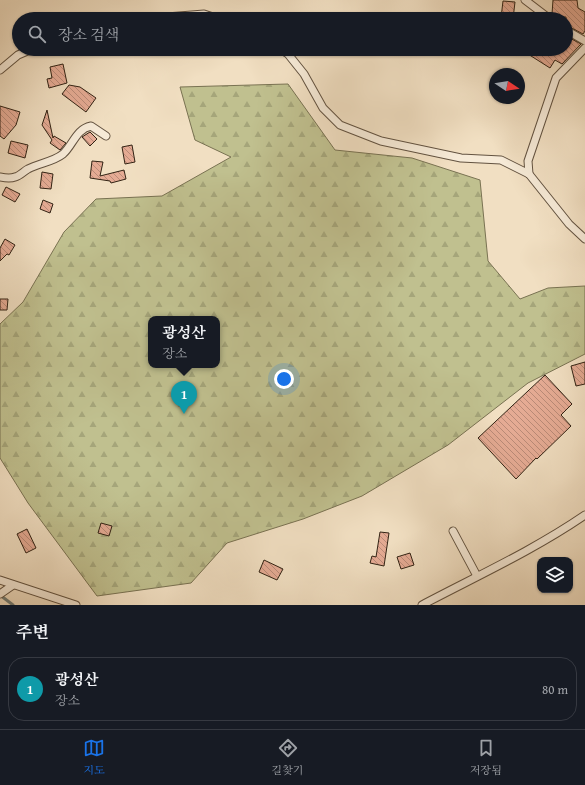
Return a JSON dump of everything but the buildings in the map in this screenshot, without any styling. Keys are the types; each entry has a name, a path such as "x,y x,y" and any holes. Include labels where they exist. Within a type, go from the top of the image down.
{"street":[{"path":"525,0 541,12"},
{"path":"573,34 585,41"},
{"path":"529,174 528,161 556,78 585,48"},
{"path":"0,70 17,56"},
{"path":"290,56 304,74 323,108 340,125 381,141 461,158 501,160 529,174 569,224 585,238"},
{"path":"0,177 6,179 15,178 29,168 43,162 49,162 62,154 85,127 90,126 106,136"},
{"path":"422,605 568,527 585,515"},
{"path":"453,531 477,576"},
{"path":"0,580 76,605"},
{"path":"0,594 13,585"}],"green space":[{"path":"288,84 335,150 412,158 480,180 488,261 520,299 548,288 585,286 585,354 528,383 448,445 362,496 303,519 227,543 191,583 97,596 28,503 0,458 0,324 23,302 64,232 96,199 162,196 231,157 195,140 180,87"}],"waterway":[{"path":"0,595 13,605"}],"place":[{"name":"광성산","path":"184,414"}]}
